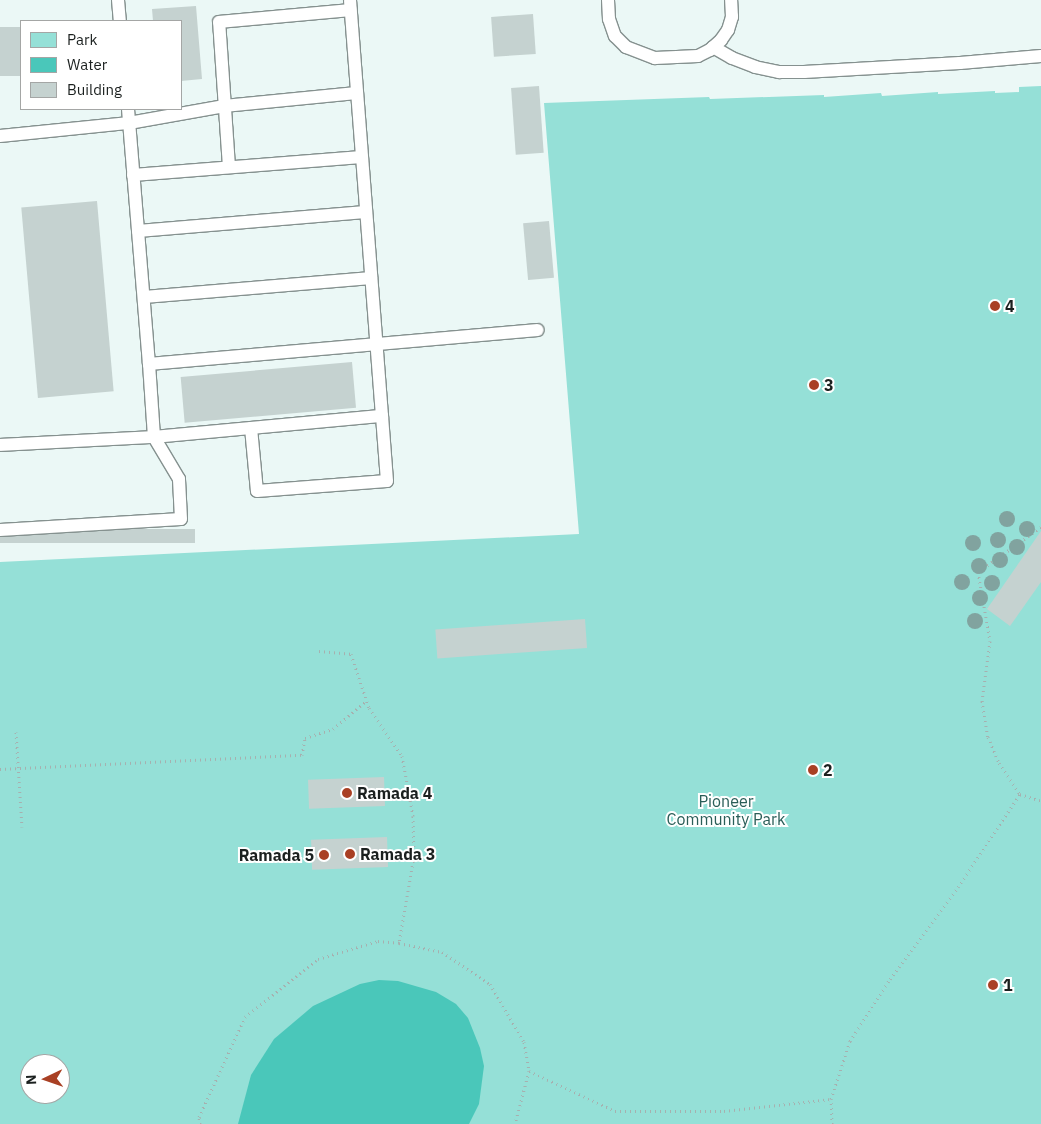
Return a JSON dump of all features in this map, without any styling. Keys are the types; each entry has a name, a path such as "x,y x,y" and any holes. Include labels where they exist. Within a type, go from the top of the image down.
{"lane":[{"path":"118,0 120,20"},
{"path":"608,0 609,19 615,36 626,47 640,54 655,58 698,56 713,47 728,30 732,17 731,0"},
{"path":"229,167 219,22 350,5 387,481 257,491 251,428"},
{"path":"713,47 732,58 755,67 779,72 960,64 1041,56"},
{"path":"0,136 129,123 224,106 356,93"},
{"path":"0,530 181,520 179,479 154,437 128,110"},
{"path":"133,175 362,156"},
{"path":"138,231 365,212"},
{"path":"144,297 371,278"},
{"path":"149,364 538,330"},
{"path":"0,445 154,437 382,416"}],"path":[{"path":"1041,528 978,572 990,641 982,701 988,737 998,763 1020,794 1041,801"},
{"path":"319,652 352,654 369,708 402,756 413,816 414,856 399,943"},
{"path":"0,769 302,755 306,738 334,729 366,701"},
{"path":"16,732 22,827"},
{"path":"832,1124 831,1099 850,1042 890,979 958,887 1020,794"},
{"path":"200,1124 199,1117 245,1017 318,959 378,942 399,943 442,952 490,984 524,1042 529,1071 516,1124"},
{"path":"529,1071 615,1111 724,1111 831,1099"}],"green space":[{"name":"Pioneer Community Park","path":"1041,86 1041,1124 0,1124 0,562 579,534 544,103 709,97 710,99 824,95 824,97 881,93 882,96 938,92 938,94 995,91 995,93 1019,92 1019,87"}],"water":[{"path":"379,980 398,981 436,992 456,1004 468,1018 480,1048 484,1066 479,1104 469,1124 238,1124 251,1075 274,1039 313,1006 360,984"}],"building":[{"path":"196,6 202,79 182,81 182,20 153,20 152,9"},
{"path":"533,14 536,54 494,57 491,17"},
{"path":"0,27 20,27 20,76 0,76"},
{"path":"539,86 544,153 516,155 511,88"},
{"path":"97,201 114,391 38,398 21,208"},
{"path":"549,221 554,278 528,280 523,223"},
{"path":"352,362 356,408 185,423 181,377"},
{"path":"0,529 195,529 195,543 0,543"},
{"path":"1041,531 1041,582 1010,626 987,609"},
{"path":"585,619 587,648 437,658 435,629"},
{"path":"384,777 385,806 309,809 308,780"},
{"path":"387,837 388,867 312,870 311,840"}],"place":[{"name":"4","path":"995,306"},
{"name":"3","path":"814,385"},
{"name":"2","path":"813,770"},
{"name":"Ramada 4","path":"347,793"},
{"name":"Ramada 3","path":"350,854"},
{"name":"Ramada 5","path":"324,855"},
{"name":"1","path":"993,985"}]}
